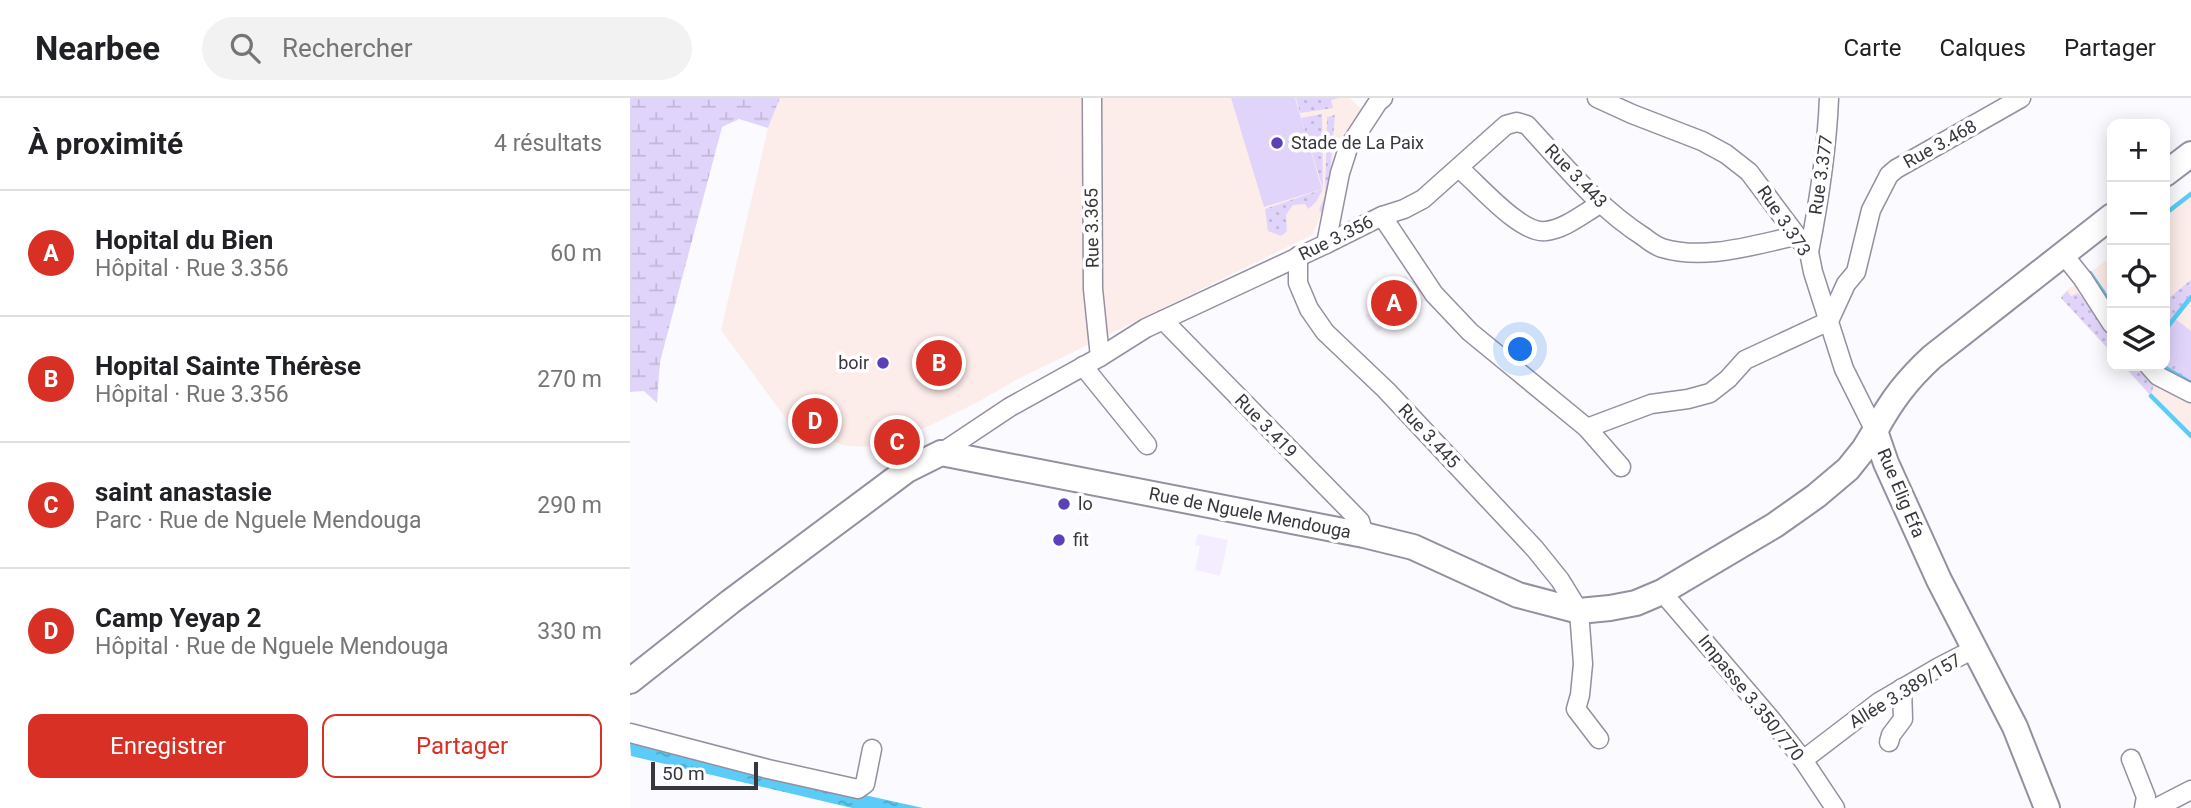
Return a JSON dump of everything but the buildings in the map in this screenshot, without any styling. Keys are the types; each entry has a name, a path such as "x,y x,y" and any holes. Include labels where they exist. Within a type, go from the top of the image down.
{"street":[{"name":"Rue 3.365","path":"1092,98 1093,289 1100,357"},
{"name":"Rue 3.373","path":"1597,98 1702,141 1726,154 1749,172 1809,252 1844,369 1875,431"},
{"name":"Rue 3.377","path":"1809,252 1819,201 1829,98"},
{"name":"Rue 3.468","path":"1829,321 1846,284 1856,272 1871,210 1889,175 1907,162 2021,98"},
{"path":"1326,244 1339,173 1348,148 1379,100"},
{"name":"Rue 3.443","path":"1382,216 1423,199 1506,125 1517,122 1527,125 1600,204 1661,248 1697,253 1735,249 1796,236"},
{"path":"2170,170 2191,154"},
{"path":"1459,168 1522,224 1537,232 1549,231 1600,204"},
{"name":"Rue 3.356","path":"941,453 1010,407 1146,328 1382,216 1434,294 1470,332 1587,428 1621,467"},
{"name":"Rue Elig Efa","path":"2047,808 2015,727 1900,496 1875,431 1887,408 1908,379 1932,357 2107,220"},
{"path":"2063,254 2107,316"},
{"name":"Rue 3.445","path":"1298,256 1298,284 1309,309 1325,332 1386,390 1535,549 1560,580 1579,611"},
{"name":"Rue 3.419","path":"1163,320 1360,521 1364,535"},
{"path":"1587,428 1651,404 1710,393 1723,384 1745,360 1829,321"},
{"path":"1083,366 1147,445"},
{"path":"2154,371 2191,393"},
{"name":"Rue de Nguele Mendouga","path":"941,453 1364,535 1413,547 1518,595 1579,611 1636,603 1662,592 1775,525 1848,469 1875,431"},
{"path":"630,681 730,602 896,479 941,453"},
{"name":"Impasse 3.350/770","path":"1662,592 1803,760 1835,808"},
{"path":"1579,611 1583,664 1576,709 1598,739"},
{"name":"Allée 3.389/157","path":"1803,760 1853,721 1902,688 1974,649"},
{"path":"1889,741 1903,719 1902,688"},
{"path":"630,733 858,789 865,784 872,748"},
{"path":"2131,759 2146,797 2144,808"},
{"path":"2156,808 2191,790"}],"shaded area":[{"path":"780,98 1350,98 1363,111 1335,144 1328,200 1312,235 1016,380 929,426 876,447 846,446 792,427 721,330 768,128"},
{"path":"2191,194 2191,434 2128,371 2170,371 2170,210"},
{"path":"2107,260 2107,348 2060,297"},
{"path":"1406,275 1410,282 1414,280 1426,300 1417,306 1411,300 1416,308 1377,332 1365,315 1377,307 1371,299"},
{"path":"1198,534 1228,540 1220,576 1195,570 1200,546 1195,545"}],"green space":[{"path":"630,98 780,98 768,128 739,119 722,127 660,362 657,403 644,391 630,392"},
{"name":"Stade de La Paix","path":"1231,98 1295,98 1322,189 1264,207"},
{"path":"1296,98 1339,98 1331,100 1333,108 1300,113"},
{"path":"1322,114 1323,189 1301,118"},
{"path":"1335,115 1328,197 1323,214 1319,210 1325,195 1327,117"},
{"path":"1323,189 1316,202 1308,209 1305,204 1293,205 1286,215 1287,231 1281,236 1268,231 1265,209"},
{"path":"2191,280 2191,293 2170,321 2170,297"},
{"path":"2067,291 2071,296 2078,293 2107,326 2107,348 2061,298"},
{"path":"2174,318 2191,331 2191,375 2170,359 2170,324"},
{"path":"2170,359 2191,375 2191,384 2170,369"},
{"path":"2128,371 2147,371 2155,380 2151,396"}],"water":[{"path":"630,743 923,808 852,808 631,756"}],"waterway":[{"path":"2170,210 2191,194"},
{"path":"2090,273 2107,298"},
{"path":"2170,324 2191,297"},
{"path":"2170,371 2191,383"},
{"path":"2151,396 2191,436"}],"place":[{"name":"Stade de La Paix","path":"1277,143"},
{"name":"Hopital du Bien","path":"1394,303"},
{"name":"boir","path":"883,363"},
{"name":"Hopital Sainte Thérèse","path":"939,363"},
{"name":"Camp Yeyap 2","path":"815,421"},
{"name":"saint anastasie","path":"897,442"},
{"name":"lo","path":"1064,504"},
{"name":"fit","path":"1059,540"}]}
